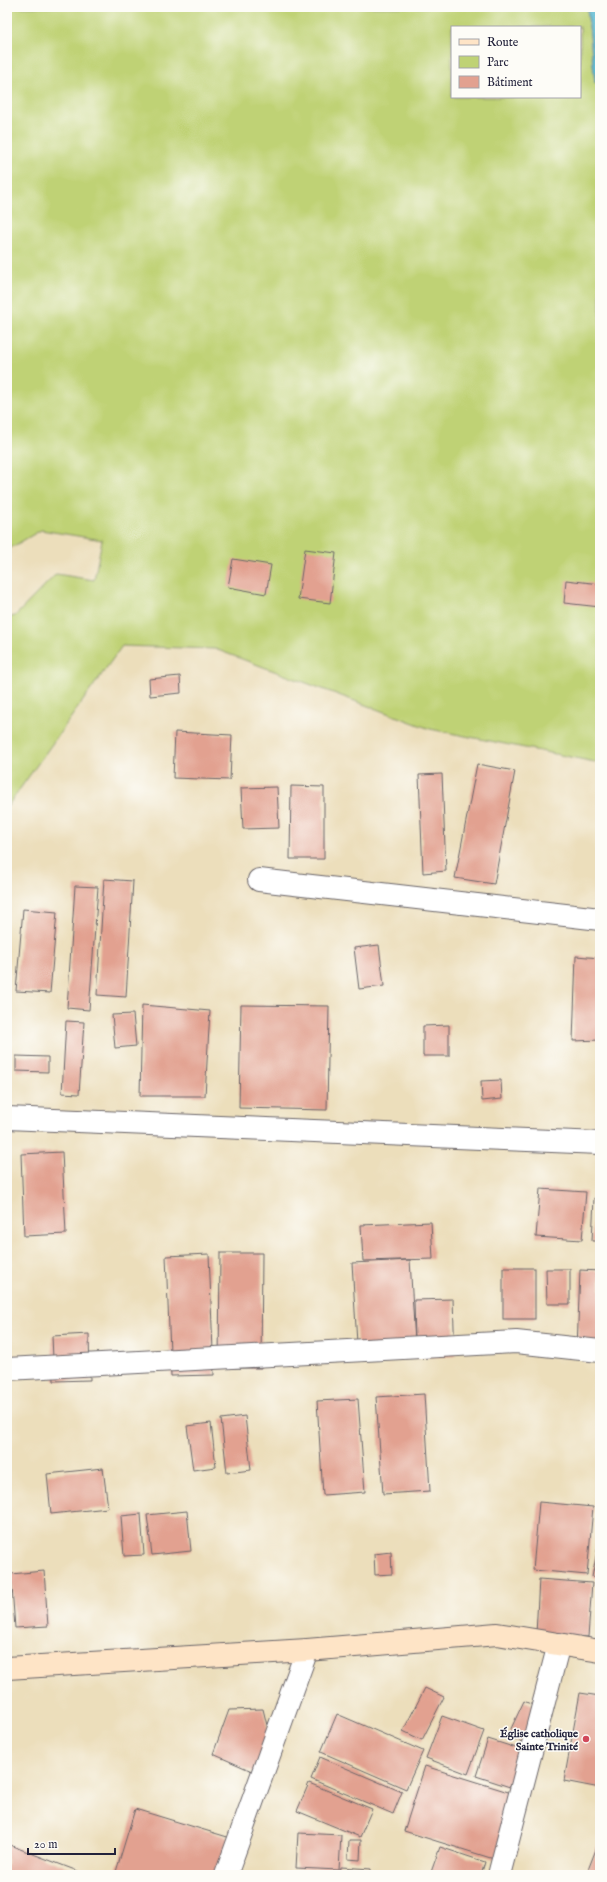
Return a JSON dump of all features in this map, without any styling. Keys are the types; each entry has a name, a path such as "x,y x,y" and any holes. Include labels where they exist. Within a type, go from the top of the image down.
{"street":[{"path":"259,880 600,919"},
{"path":"7,1118 600,1142"},
{"path":"7,1369 516,1342 600,1351"},
{"path":"7,1668 307,1650 497,1634 600,1652"},
{"path":"499,1875 559,1644"},
{"path":"226,1875 307,1650"}],"green space":[{"path":"7,7 587,7 595,83 600,80 600,763 430,729 215,649 122,646 7,807 7,618 15,616 56,574 94,580 102,540 41,530 7,550"}],"water":[{"path":"587,7 600,7 600,80 595,83"}],"building":[{"path":"305,549 336,553 330,603 298,599"},
{"path":"233,559 271,565 266,594 228,587"},
{"path":"566,580 600,584 600,607 564,603"},
{"path":"180,676 181,693 150,696 149,679"},
{"path":"175,732 232,735 230,780 173,778"},
{"path":"477,764 515,771 494,884 455,878"},
{"path":"442,774 446,871 423,873 419,775"},
{"path":"291,786 324,787 324,859 290,859"},
{"path":"277,787 279,828 243,829 241,788"},
{"path":"104,879 133,881 126,997 97,995"},
{"path":"75,886 98,887 89,1010 67,1008"},
{"path":"23,909 57,912 50,993 16,991"},
{"path":"379,945 384,986 359,989 354,948"},
{"path":"576,956 600,958 600,1040 573,1041"},
{"path":"142,1005 210,1011 205,1096 140,1096"},
{"path":"241,1005 329,1006 327,1110 239,1108"},
{"path":"133,1014 136,1046 115,1048 112,1015"},
{"path":"66,1021 84,1022 79,1094 62,1093"},
{"path":"449,1025 449,1056 423,1056 423,1026"},
{"path":"16,1056 48,1057 48,1072 16,1071"},
{"path":"501,1080 502,1099 482,1101 481,1081"},
{"path":"62,1152 66,1234 24,1236 21,1154"},
{"path":"540,1189 586,1192 582,1240 536,1237"},
{"path":"594,1198 600,1198 600,1241 592,1241"},
{"path":"431,1222 433,1259 363,1261 361,1225"},
{"path":"220,1253 262,1253 261,1368 219,1368"},
{"path":"209,1254 214,1375 171,1376 166,1256"},
{"path":"410,1260 415,1342 414,1300 453,1299 455,1356 358,1359 352,1263"},
{"path":"503,1268 535,1268 535,1319 503,1319"},
{"path":"546,1269 570,1269 570,1304 547,1304"},
{"path":"580,1270 600,1271 600,1349 577,1349"},
{"path":"89,1334 90,1380 54,1381 52,1336"},
{"path":"424,1394 430,1491 383,1494 376,1397"},
{"path":"358,1399 365,1492 323,1495 317,1401"},
{"path":"245,1416 251,1470 227,1473 221,1419"},
{"path":"211,1423 216,1467 193,1470 187,1426"},
{"path":"103,1468 108,1508 51,1514 47,1474"},
{"path":"539,1502 593,1507 587,1575 533,1570"},
{"path":"187,1511 191,1551 152,1555 147,1515"},
{"path":"141,1514 144,1555 124,1556 121,1516"},
{"path":"600,1541 600,1579 592,1577"},
{"path":"391,1552 392,1574 375,1575 374,1554"},
{"path":"44,1571 48,1626 15,1628 11,1574"},
{"path":"539,1579 592,1583 588,1637 536,1634"},
{"path":"425,1688 444,1697 422,1740 403,1731"},
{"name":"Église catholique Sainte Trinité","path":"580,1693 600,1696 600,1788 564,1781"},
{"path":"524,1701 539,1708 523,1743 508,1735"},
{"path":"263,1709 270,1738 261,1775 213,1754 229,1710"},
{"path":"337,1714 423,1751 406,1789 321,1752"},
{"path":"442,1716 484,1731 468,1774 426,1758"},
{"path":"488,1739 529,1752 516,1789 476,1776"},
{"path":"320,1757 402,1792 393,1814 311,1779"},
{"path":"425,1766 518,1795 497,1860 404,1831"},
{"path":"309,1783 372,1809 360,1837 297,1811"},
{"path":"135,1809 234,1839 223,1875 115,1875"},
{"path":"298,1833 341,1835 339,1870 296,1868"},
{"path":"600,1839 600,1875 586,1875"},
{"path":"349,1840 361,1840 360,1860 348,1859"},
{"path":"7,1844 88,1875 7,1875"},
{"path":"440,1847 485,1862 481,1875 430,1875"},
{"path":"341,1867 371,1869 371,1875 340,1875"}],"place":[{"name":"Église catholique Sainte Trinité","path":"586,1739"}]}
